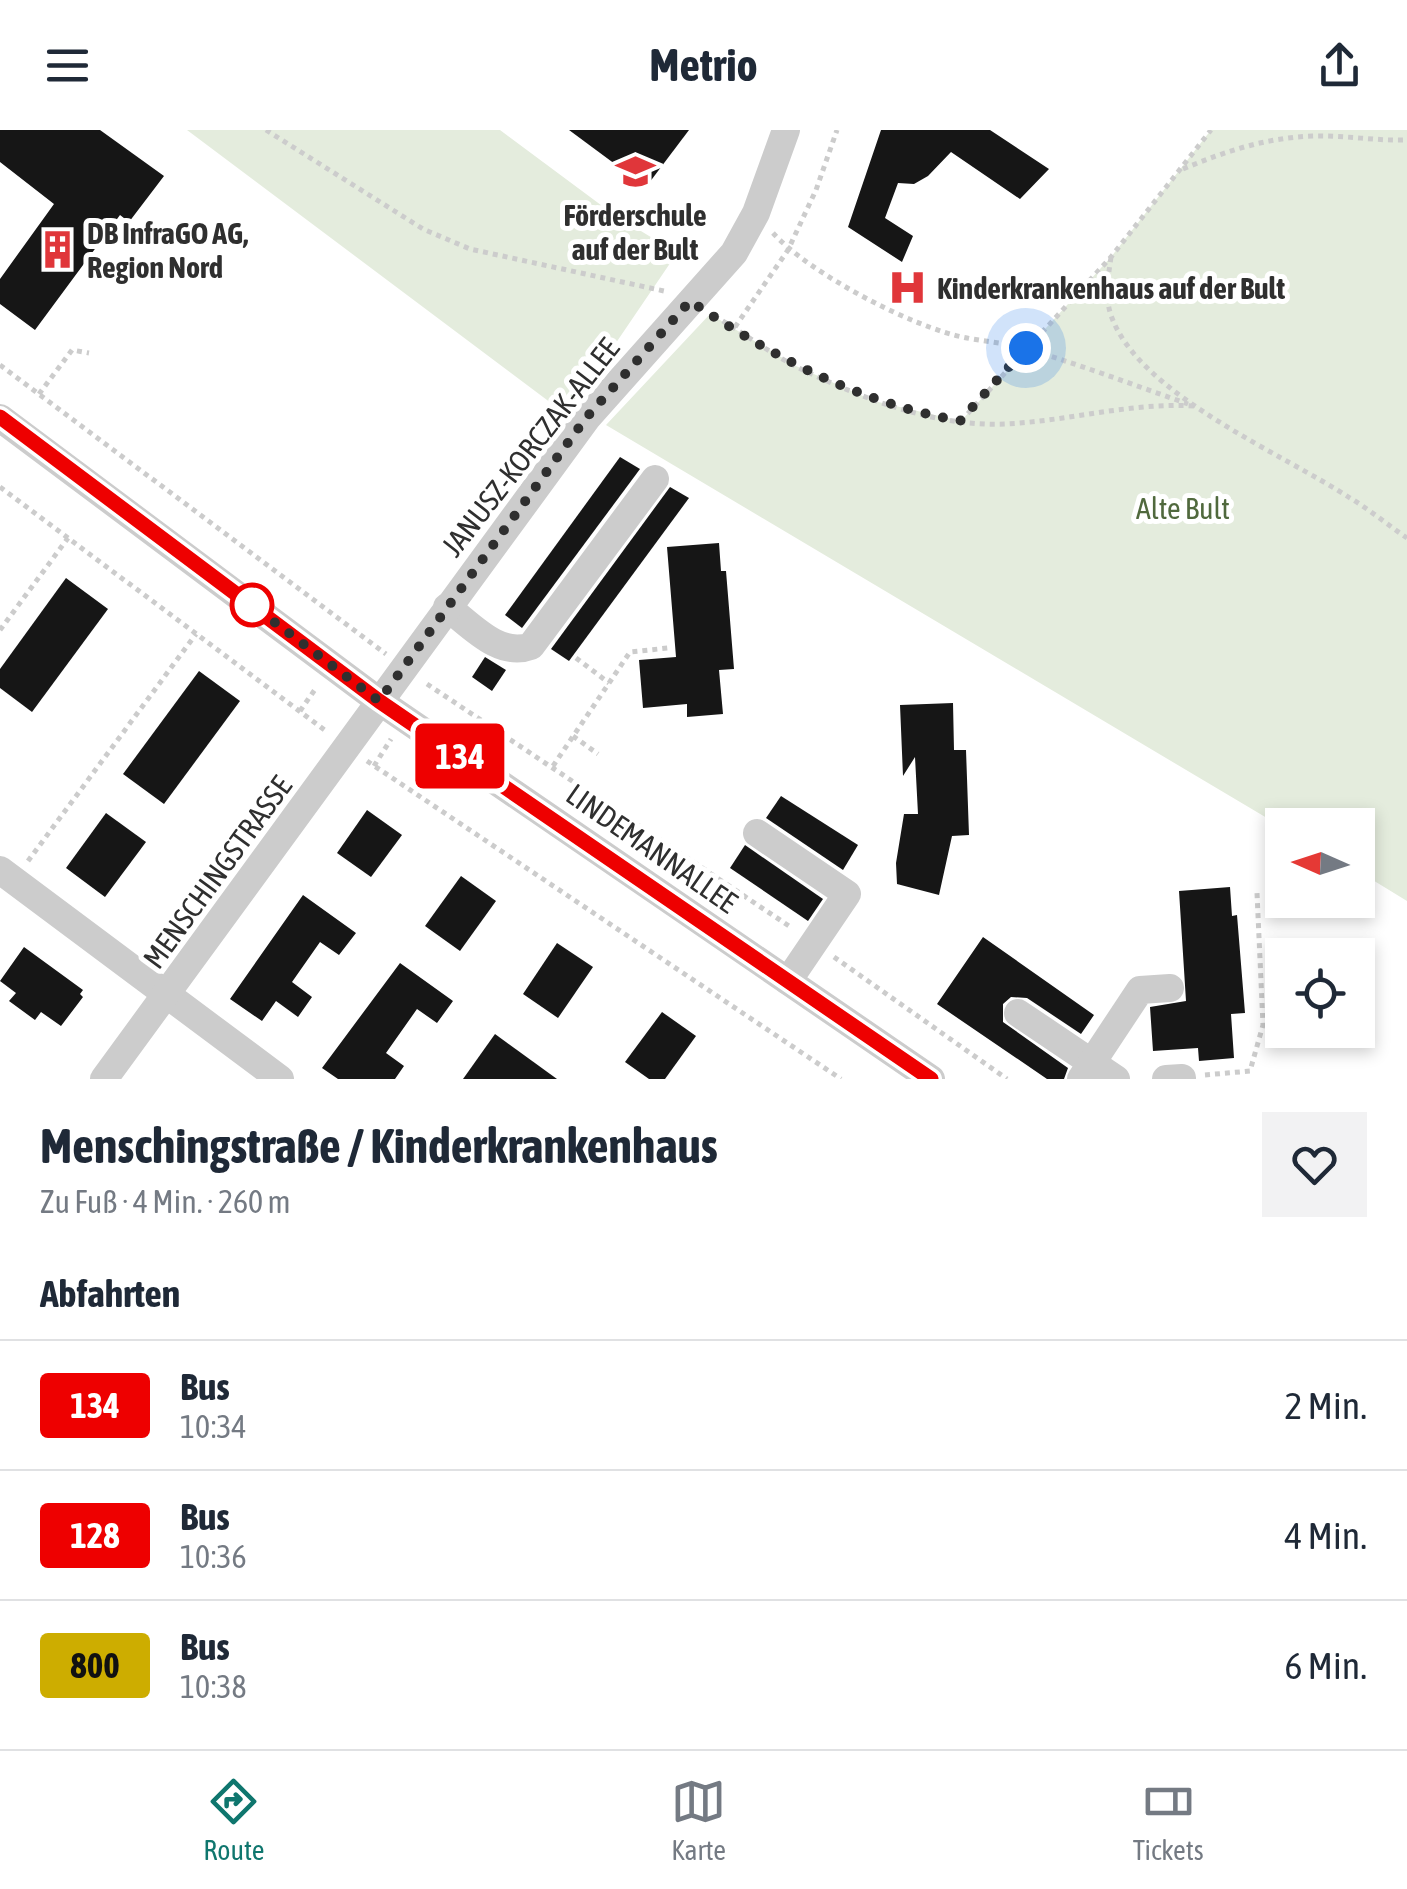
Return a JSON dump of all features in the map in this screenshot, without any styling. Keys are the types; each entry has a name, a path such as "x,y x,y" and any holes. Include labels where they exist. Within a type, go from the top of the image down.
{"street":[{"name":"JANUSZ-KORCZAK-ALLEE","path":"379,701 586,418 734,253 756,213 786,130"},
{"name":"LINDEMANNALLEE","path":"0,418 379,701 932,1079"},
{"path":"447,606 501,647 516,652 531,646 654,478"},
{"name":"MENSCHINGSTRASSE","path":"104,1079 379,701"},
{"path":"757,833 847,894 788,981"},
{"path":"7,875 280,1079"},
{"path":"1086,1071 1140,990 1170,988"},
{"path":"1018,1013 1086,1071 1116,1079"}],"path":[{"path":"266,130 423,230 470,248 646,285 690,301 796,366 874,401 960,421 999,424 1051,421 1134,407 1195,406"},
{"path":"735,328 788,250 816,190 837,130"},
{"path":"960,421 1110,257 1211,130"},
{"path":"1180,170 1234,148 1273,139 1316,136 1407,140"},
{"path":"756,213 788,250 881,306 924,326 1026,348 1195,406"},
{"path":"1110,257 1106,294 1112,319 1126,345 1149,370 1195,406 1352,498 1407,538"},
{"path":"38,394 72,350 89,353"},
{"path":"0,364 403,666 814,943 1007,1079"},
{"path":"0,487 347,747 841,1079"},
{"path":"0,630 68,538"},
{"path":"7,875 196,634"},
{"path":"553,766 630,652 668,648"},
{"path":"576,658 609,682"},
{"path":"573,736 598,754"},
{"path":"1174,1078 1250,1072 1264,1026 1257,893"}],"green space":[{"path":"187,130 500,130 613,214 677,253 567,415"},
{"name":"Alte Bult","path":"1211,130 1407,130 1407,901 1375,881 1375,808 1265,808 1265,817 606,425 710,314 796,366 874,401 961,421 1111,257"}],"building":[{"name":"DB InfraGO AG, Region Nord","path":"0,130 100,130 164,176 129,222 120,215 35,330 0,304 0,279 54,204 0,162"},
{"path":"569,130 689,130 646,187"},
{"path":"881,130 990,130 1049,169 1020,199 951,152 928,176 914,184 898,183 885,218 913,236 902,262 848,227"},
{"path":"620,457 640,469 522,628 505,615"},
{"path":"670,487 689,498 569,661 551,649"},
{"path":"719,543 721,571 726,571 734,669 719,670 723,714 687,717 687,704 643,708 639,660 676,657 667,547"},
{"path":"66,578 108,609 32,712 0,688 0,669"},
{"path":"485,657 506,670 492,691 472,677"},
{"path":"199,671 240,701 164,804 123,774"},
{"path":"953,703 954,750 966,750 969,835 952,836 939,895 897,884 896,863 904,814 918,814 915,757 903,776 900,705"},
{"path":"781,796 858,845 843,870 766,818"},
{"path":"367,810 402,835 371,877 337,853"},
{"path":"106,813 146,842 105,897 66,868"},
{"path":"745,845 823,899 808,921 730,868"},
{"path":"461,876 496,901 460,951 425,926"},
{"path":"1230,887 1232,916 1237,915 1245,1013 1231,1014 1234,1058 1199,1061 1198,1048 1153,1051 1150,1007 1186,1001 1179,891"},
{"path":"303,895 356,933 339,955 320,942 292,982 312,997 298,1017 276,1001 262,1021 230,999"},
{"path":"983,937 1094,1015 1081,1034 1027,998 1011,997 1003,1004 1003,1022 1068,1068 1064,1079 1047,1079 937,1004"},
{"path":"557,943 593,967 558,1018 523,994"},
{"path":"24,947 83,990 83,997 61,1026 41,1012 35,1020 9,1001 16,993 0,981"},
{"path":"400,963 453,1001 437,1023 417,1009 386,1053 404,1066 395,1079 338,1079 322,1068"},
{"path":"662,1012 696,1036 665,1079 649,1079 625,1062"},
{"path":"495,1034 557,1079 463,1079"}],"bus line":[{"name":"134","path":"0,417 379,701 931,1079"}],"place":[{"name":"Förderschule auf der Bult","path":"635,171"},
{"name":"DB InfraGO AG, Region Nord","path":"57,250"},
{"name":"Kinderkrankenhaus auf der Bult","path":"907,288"}],"route":[{"path":"252,605 249,603 379,701 586,418 690,301 796,366 874,401 960,421 1026,348"}]}
